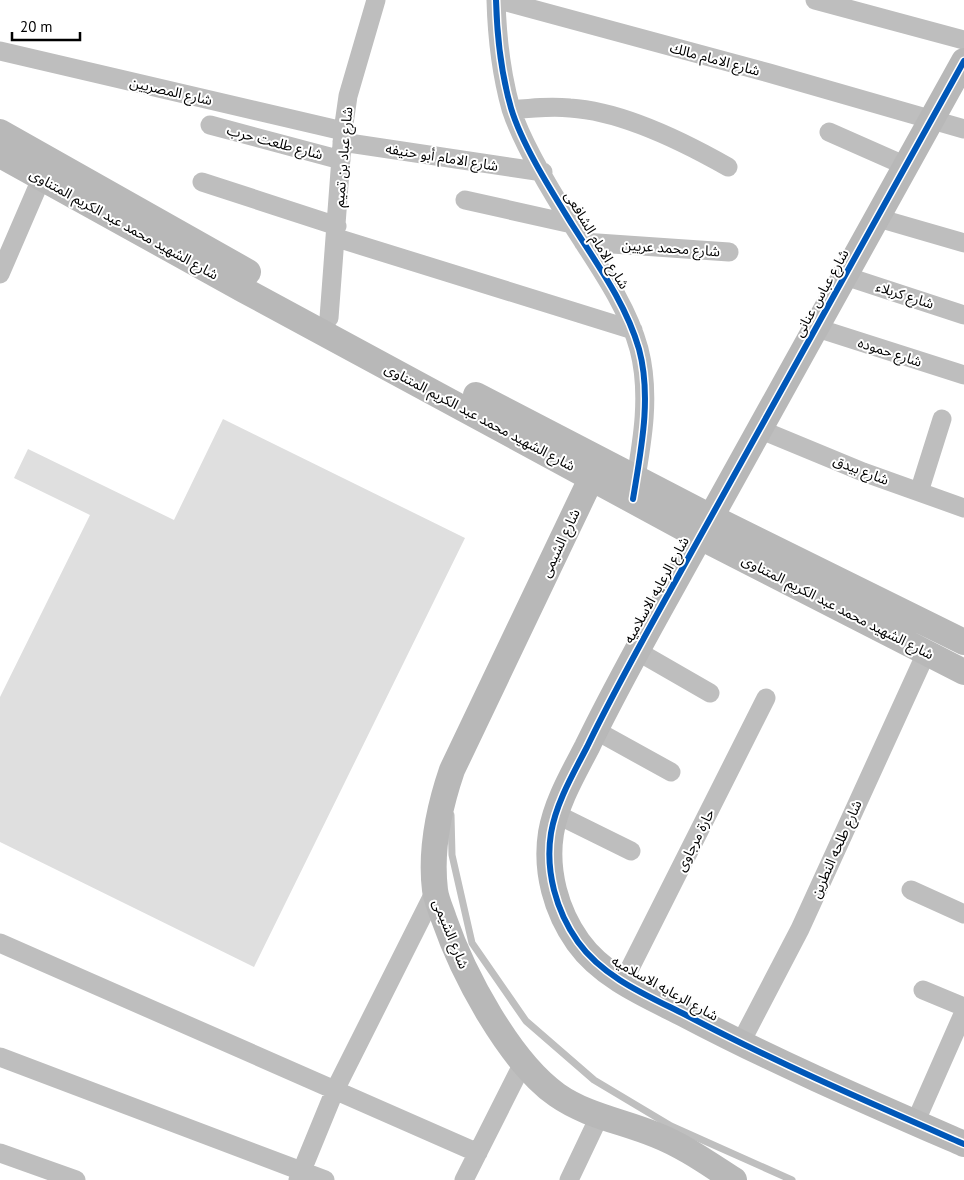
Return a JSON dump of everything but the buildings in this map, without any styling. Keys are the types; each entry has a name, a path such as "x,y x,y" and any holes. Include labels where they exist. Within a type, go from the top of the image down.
{"street":[{"name":"شارع عباد بن تميم","path":"329,318 337,232 342,144 348,96 376,0"},
{"name":"شارع الامام الشافعى","path":"497,0 498,44 512,110 523,138 633,330 639,350 645,385 644,420 634,488"},
{"name":"شارع الامام مالك","path":"497,0 769,73 964,130"},
{"path":"815,0 964,40"},
{"name":"شارع المصريين","path":"0,51 342,144"},
{"name":"شارع عباس عنانى","path":"705,527 964,61"},
{"path":"512,110 571,108 596,112 656,130 683,142 728,167"},
{"name":"شارع طلعت حرب","path":"210,125 342,144"},
{"name":"شارع الشهيد محمد عبد الكريم المتناوى","path":"0,132 248,283 329,318 596,468"},
{"path":"830,132 906,166"},
{"name":"شارع الامام أبو حنيفه","path":"342,144 543,172"},
{"name":"شارع الشهيد محمد عبد الكريم المتناوى","path":"0,156 41,179 248,283 634,488 964,672"},
{"path":"0,274 41,179"},
{"path":"202,182 337,232 633,330"},
{"path":"465,200 572,224"},
{"path":"878,218 964,243"},
{"name":"شارع محمد عريين","path":"583,242 729,252"},
{"name":"شارع كربلاء","path":"845,276 964,315"},
{"name":"شارع حموده","path":"817,328 964,375"},
{"path":"919,492 942,419"},
{"name":"شارع بيدق","path":"758,429 964,508"},
{"name":"شارع الشيمى","path":"596,468 452,770 438,822 434,891 453,945 474,987 523,1063 557,1095 599,1117 625,1123 657,1135 688,1150 734,1180"},
{"name":"شارع الشهيد محمد عبد الكريم المتناوى","path":"705,527 964,642"},
{"name":"شارع الرعايه الاسلاميه","path":"705,527 636,651 595,730 556,814 551,835 550,864 554,892 564,920 580,944 600,966 623,982 740,1044 964,1144"},
{"path":"636,651 710,693"},
{"name":"شارع طلحه النطرين","path":"740,1044 800,930 926,651"},
{"name":"حارة مرجاوى","path":"623,982 766,698"},
{"path":"595,730 671,772"},
{"path":"556,814 631,851"},
{"path":"912,890 964,914"},
{"path":"300,1176 335,1090 434,891"},
{"path":"0,943 478,1154"},
{"path":"923,990 964,1007"},
{"path":"916,1123 964,1012"},
{"path":"0,1057 300,1176 325,1180"},
{"path":"464,1180 523,1063"},
{"path":"569,1180 599,1117"},
{"path":"0,1153 76,1180"}],"waterway":[{"path":"451,815 452,855 472,943 526,1021 594,1080 671,1126 792,1180"}],"cycle path":[{"path":"496,0 502,68 511,108 522,137 547,183 619,300 639,349 643,367 645,405 642,443 633,499"},
{"path":"964,61 617,687 561,800 553,822 550,847 551,876 554,890 570,930 588,954 613,975 640,992 753,1049 964,1144"}]}
